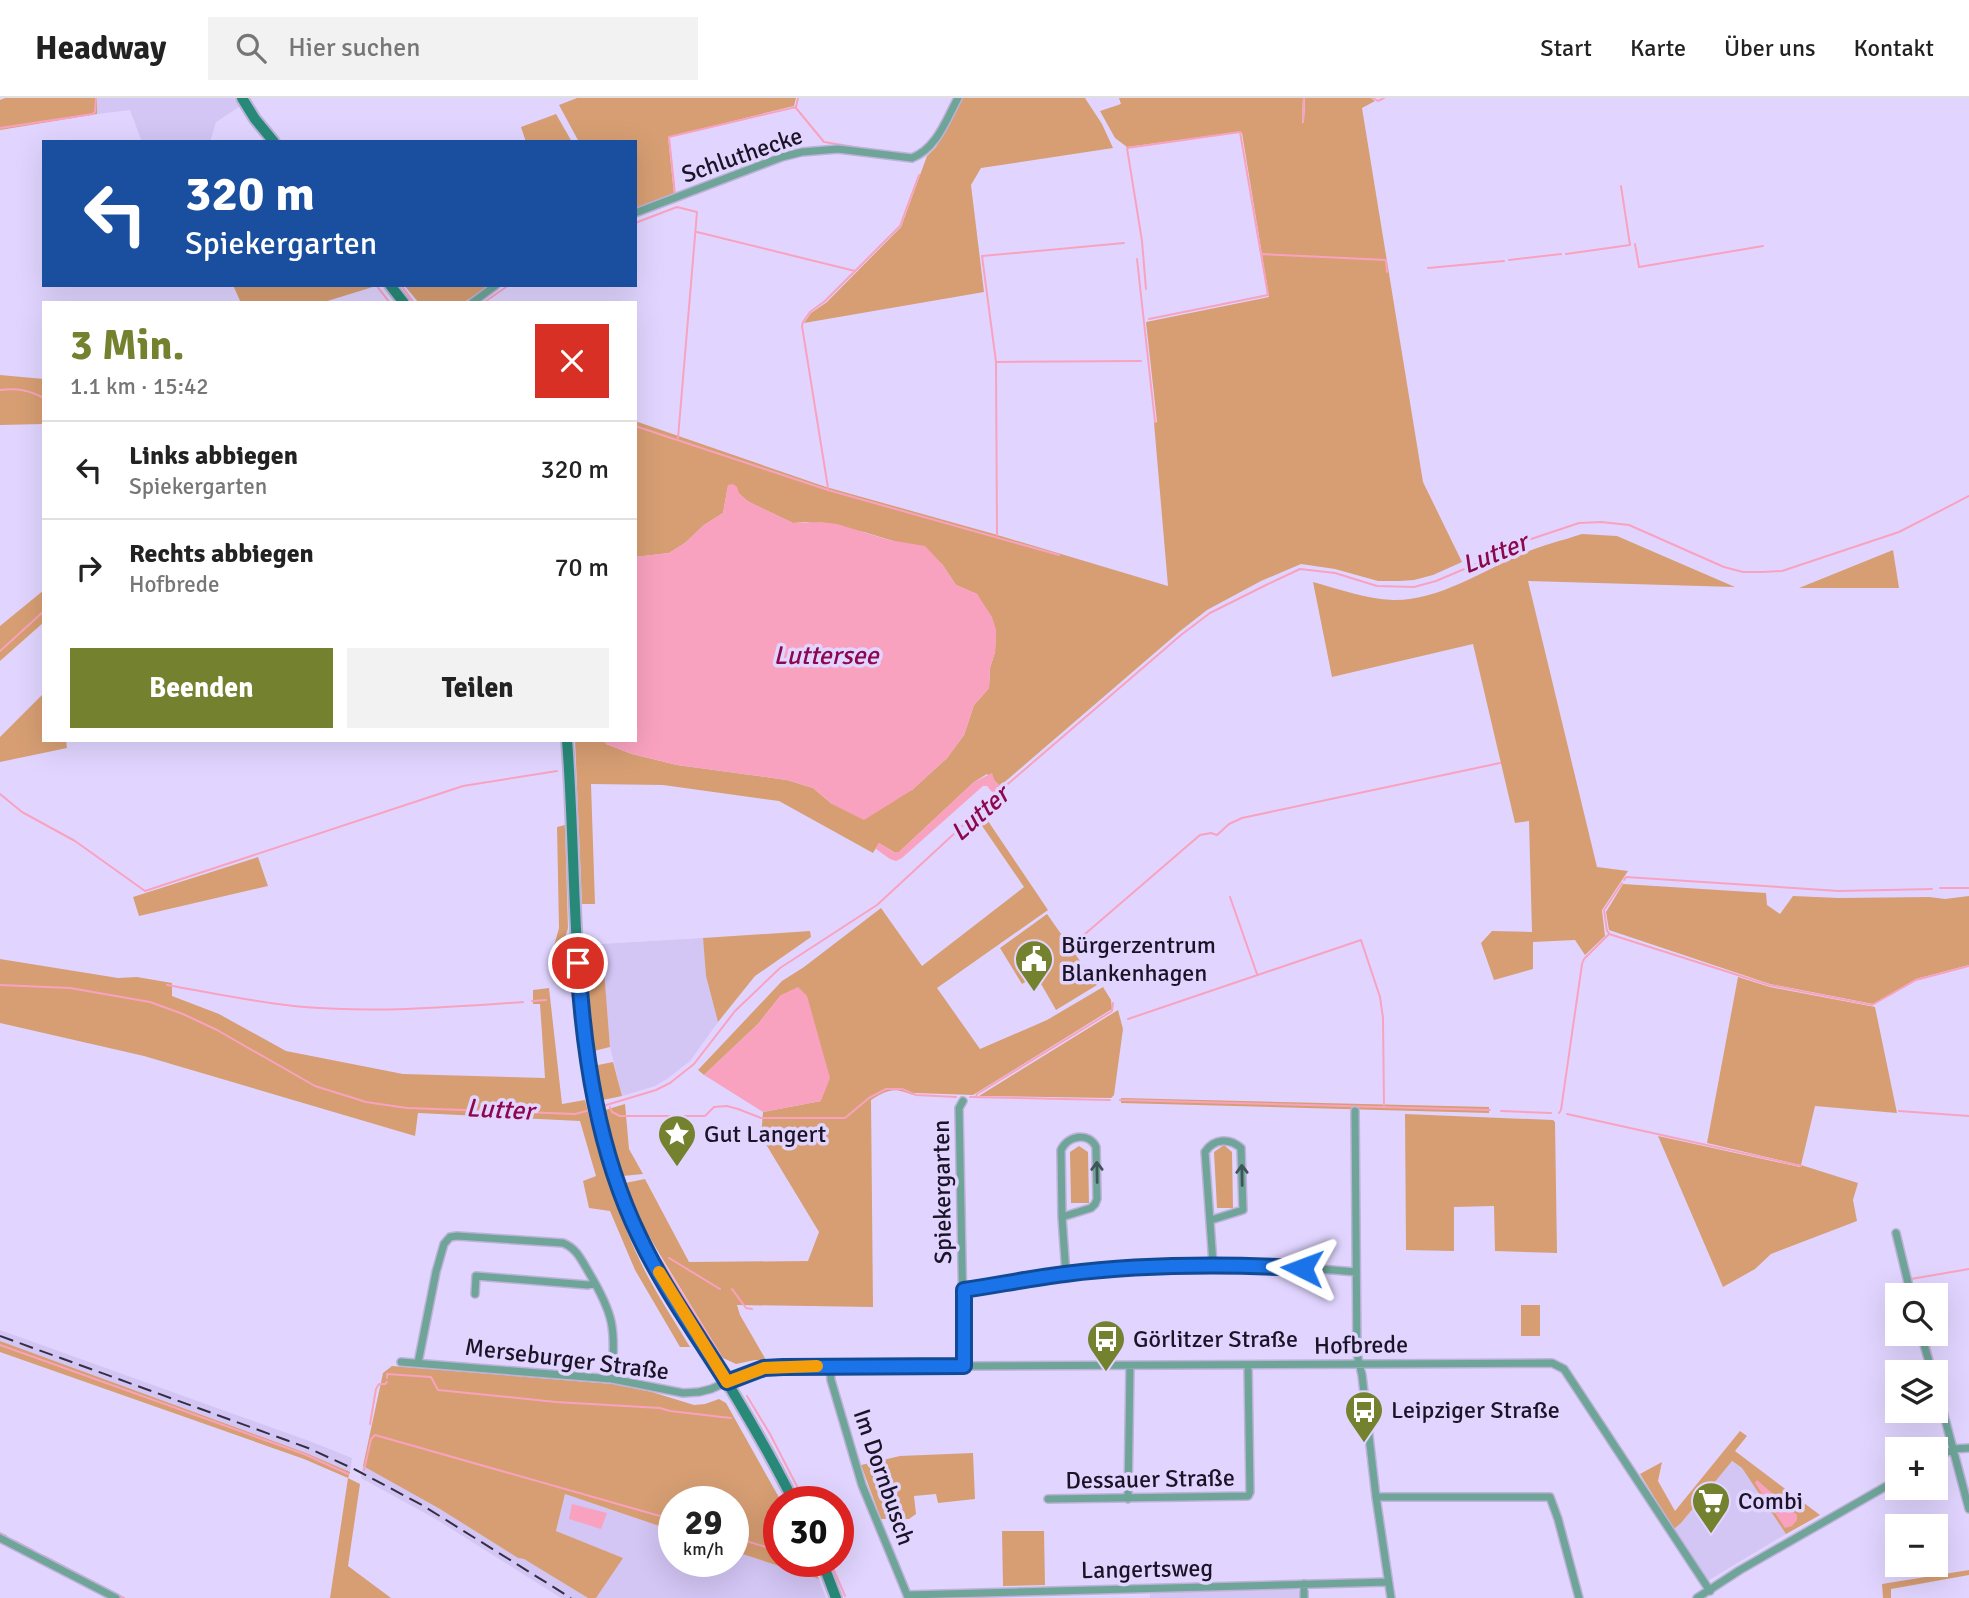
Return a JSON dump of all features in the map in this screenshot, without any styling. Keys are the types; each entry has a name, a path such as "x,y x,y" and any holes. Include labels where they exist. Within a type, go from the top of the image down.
{"main road":[{"path":"242,98 272,140"},
{"path":"392,287 402,301"},
{"path":"567,742 582,1025 600,1125 617,1181 639,1237 767,1449 786,1486"},
{"path":"828,1577 836,1598"}],"street":[{"name":"Schluthecke","path":"637,212 782,157 802,152 838,149 912,158 932,146 958,98"},
{"path":"475,301 493,287"},
{"name":"Spiekergarten","path":"963,1101 959,1108 959,1139 964,1366"},
{"path":"1355,1111 1357,1354 1391,1598"},
{"path":"1062,1217 1091,1208 1097,1199 1096,1147 1089,1138 1071,1139 1061,1150 1062,1217 1066,1274"},
{"path":"1211,1220 1243,1210 1241,1148 1228,1140 1218,1141 1205,1152 1213,1264"},
{"path":"1896,1233 1908,1283"},
{"path":"418,1363 436,1272 444,1244 450,1237 563,1243 575,1249 603,1296 614,1327 612,1379"},
{"path":"964,1290 1066,1274 1213,1264 1356,1272"},
{"path":"475,1294 476,1276 588,1285 595,1283"},
{"name":"Merseburger Straße","path":"401,1362 612,1379 682,1392 699,1392 727,1382"},
{"name":"Hofbrede","path":"727,1382 764,1368 830,1366 1552,1363 1559,1365 1570,1377 1710,1591"},
{"name":"Im Dornbusch","path":"830,1366 831,1380 862,1485 907,1596"},
{"path":"1128,1499 1130,1366"},
{"name":"Dessauer Straße","path":"1048,1499 1248,1496 1248,1366"},
{"path":"1946,1423 1969,1509"},
{"path":"1948,1452 1969,1448"},
{"path":"1697,1598 1740,1570 1885,1487"},
{"path":"1376,1497 1550,1497 1579,1598"},
{"path":"0,1538 116,1598"},
{"name":"Langertsweg","path":"907,1596 1388,1582"},
{"path":"1304,1584 1304,1598"},
{"path":"1130,1589 1130,1598"}],"shaded area":[{"path":"97,98 234,98 239,107 216,122 211,140 141,140 130,110 97,114"},
{"path":"97,98 97,114 0,130 0,100"},
{"path":"577,98 796,98 794,106 668,137 674,194 637,208 637,140 578,140 559,105"},
{"path":"963,98 1085,98 1102,124 1113,148 981,168 971,185 984,292 804,323 811,313 827,302 901,227 927,156 936,147"},
{"path":"1119,98 1303,98 1302,123 1305,98 1371,98 1375,101 1362,108 1423,482 1462,562 1414,580 1378,581 1335,569 1301,564 1261,581 1207,610 1000,786 987,774 974,782 899,852 879,843 873,853 779,801 663,785 591,784 595,904 582,904 575,742 606,742 632,754 677,765 787,780 813,788 832,804 912,790 947,758 964,735 974,705 989,688 990,668 995,652 996,630 977,594 956,585 942,564 903,544 864,532 806,522 793,523 749,502 728,486 723,513 704,525 685,543 669,553 637,557 637,422 826,487 1168,586 1154,423 1157,422 1146,322 1269,297 1242,133 1127,147 1115,138 1100,111 1121,104"},
{"path":"556,114 571,140 525,140 521,127"},
{"path":"234,287 373,287 327,301 240,301"},
{"path":"406,287 487,287 466,301 417,301"},
{"path":"0,375 42,379 42,424 0,425"},
{"path":"1582,534 1617,536 1735,587 1528,581 1597,867 1628,871 1602,910 1605,936 1585,955 1575,940 1533,942 1533,969 1494,980 1481,943 1492,931 1532,932 1529,821 1515,823 1473,644 1332,677 1313,582 1373,598 1393,600 1426,596 1542,546"},
{"path":"1893,550 1899,588 1799,588"},
{"path":"42,592 42,624 0,661 0,626"},
{"path":"42,695 42,742 66,742 67,748 0,762 0,737"},
{"path":"984,815 1048,910 937,988 980,1049 1047,1020 1103,987 1111,1000 1112,1009 973,1095 913,1095 891,1090 871,1100 873,1307 737,1305 766,1360 736,1364 723,1358 642,1225 625,1183 645,1179 689,1262 808,1261 819,1232 761,1136 763,1112 821,1101 781,995 758,1024 704,1075 698,1070 782,981 881,908 922,966 1024,887 978,820"},
{"path":"565,825 568,928 563,945 564,980 558,980 554,946 559,928 557,827"},
{"path":"258,857 268,886 139,916 133,897"},
{"path":"1623,884 1766,893 1767,905 1780,914 1793,896 1945,899 1969,896 1969,965 1916,979 1873,1004 1770,984 1609,930 1606,912"},
{"path":"1047,914 1097,985 1056,1010 1036,975 1022,984 1000,948"},
{"path":"810,931 811,937 755,976 718,1022 706,976 703,938"},
{"path":"703,938 706,976 718,1022 690,1061 667,1079 655,1086 622,1096 610,1047 602,944"},
{"path":"602,944 610,1047 594,1051 584,946"},
{"path":"0,959 118,978 137,977 172,983 172,996 219,1014 286,1051 403,1074 545,1078 540,1004 533,1004 533,990 549,988 562,1104 585,1100 609,1183 632,1243 652,1285 690,1347 680,1347 635,1270 610,1211 589,1208 583,1181 596,1176 580,1121 418,1113 415,1136 144,1056 0,1023"},
{"path":"1738,977 1770,987 1875,1007 1897,1113 1815,1106 1801,1165 1858,1183 1853,1200 1857,1221 1771,1254 1755,1269 1723,1287 1658,1136 1800,1167 1707,1143"},
{"path":"1118,1010 1123,1029 1114,1095 1111,1098 979,1096"},
{"path":"613,1062 622,1096 603,1100 598,1065"},
{"path":"1121,1098 1489,1107 1489,1113 1121,1103"},
{"path":"625,1104 629,1149 643,1174 623,1176 614,1150 605,1110"},
{"path":"1405,1114 1553,1120 1557,1253 1495,1251 1494,1206 1454,1207 1454,1251 1406,1250"},
{"path":"1224,1145 1232,1152 1233,1208 1217,1208 1214,1152"},
{"path":"1079,1146 1088,1152 1089,1203 1071,1203 1070,1152"},
{"path":"1521,1305 1540,1305 1540,1336 1521,1336"},
{"path":"0,1330 352,1458 350,1472 306,1453 0,1341"},
{"path":"0,1341 306,1453 350,1472 348,1478 304,1459 0,1352"},
{"path":"392,1366 613,1384 694,1405 719,1399 726,1403 773,1486 763,1486 763,1561 749,1556 749,1486 658,1486 658,1526 565,1494 556,1531 623,1558 596,1598 588,1598 363,1466 383,1373"},
{"path":"1740,1431 1747,1436 1735,1451 1820,1515 1786,1534 1742,1468 1732,1461 1674,1529 1640,1474 1662,1462 1658,1481 1675,1511"},
{"path":"973,1453 975,1499 938,1503 936,1494 914,1496 916,1514 909,1519 881,1519 861,1465 900,1456"},
{"path":"1731,1461 1742,1468 1786,1534 1709,1580 1705,1578 1674,1529"},
{"path":"363,1466 588,1598 561,1598 434,1518 361,1478"},
{"path":"348,1478 360,1484 348,1566 391,1598 330,1598"},
{"path":"565,1494 658,1526 658,1577 749,1577 749,1556 763,1561 763,1577 819,1579 826,1598 596,1598 622,1558 556,1531"},
{"path":"1002,1531 1044,1531 1045,1585 1003,1586"},
{"path":"1969,1570 1969,1575 1891,1589 1891,1598 1883,1598 1882,1584 1926,1577 1948,1577 1948,1573"},
{"path":"1297,1590 1302,1598 1150,1598 1150,1592"}],"water":[{"name":"Luttersee","path":"728,485 737,487 739,493 749,502 793,523 837,524 889,540 925,546 942,564 956,585 977,594 992,617 996,639 989,688 974,705 964,735 947,758 912,790 864,820 832,804 813,788 787,780 677,765 632,754 606,744 637,742 637,557 669,553 685,543 704,525 723,513"},
{"path":"992,773 995,782 1006,789 997,798 987,786 983,786 896,861 876,849 879,843 899,852 974,782"},
{"path":"798,987 807,996 830,1078 821,1101 763,1112 704,1075 758,1024 781,995"},
{"path":"1757,1480 1797,1515 1792,1526 1785,1528 1755,1483"},
{"path":"572,1504 607,1513 601,1529 569,1519"}],"waterway":[{"path":"0,128 93,114 96,98"},
{"path":"796,107 798,98"},
{"path":"1303,121 1304,98"},
{"path":"1373,98 1378,101 1384,98"},
{"path":"675,194 669,137 796,107"},
{"path":"796,108 824,142 873,150"},
{"path":"1146,289 1142,241 1127,148 1240,132 1268,295 1149,319"},
{"path":"828,488 803,322 810,312 825,301 900,226 919,175"},
{"path":"1566,254 1630,245 1621,186"},
{"path":"637,222 677,207 697,212 678,438"},
{"path":"697,232 855,271"},
{"path":"997,535 996,362 982,256 1124,243"},
{"path":"1635,244 1639,267 1763,246"},
{"path":"1262,254 1386,260 1387,272"},
{"path":"1509,260 1561,254"},
{"path":"1137,259 1155,422"},
{"path":"1428,268 1504,261"},
{"path":"378,287 388,301"},
{"path":"402,287 413,301"},
{"path":"486,301 506,287"},
{"path":"997,362 1141,361"},
{"path":"0,390 23,390 42,397"},
{"path":"637,427 828,490 1059,555"},
{"name":"Lutter","path":"1002,789 1210,613 1300,569 1335,573 1377,586 1414,587 1436,581 1519,543 1579,523 1601,522 1629,525 1724,567 1743,572 1782,571 1899,532 1969,496"},
{"path":"0,651 42,613"},
{"path":"1078,940 1200,835 1217,835 1229,824 1242,818 1500,763"},
{"path":"0,794 22,812 75,841 145,891 463,786 557,771"},
{"name":"Lutter","path":"603,1106 670,1083 694,1064 735,1011 780,968 877,905 996,795"},
{"path":"1624,880 1626,877 1839,891 1932,889"},
{"path":"1609,933 1604,910 1622,883"},
{"path":"1940,888 1969,888"},
{"path":"1230,897 1257,974"},
{"path":"1609,934 1769,985 1872,1005 1916,980 1969,966"},
{"path":"1559,1113 1582,964 1609,934"},
{"path":"1128,1019 1361,940 1380,997 1383,1018 1384,1107"},
{"name":"Lutter","path":"0,985 70,988 150,1002 217,1030 315,1086 366,1102 407,1108 575,1114 594,1109"},
{"path":"167,985 235,998 331,1009 414,1009 523,1002"},
{"path":"532,1001 546,1000"},
{"path":"976,1097 1112,1011 1113,1003"},
{"path":"610,1107 612,1112 620,1116 705,1116 714,1107 727,1106 761,1118 845,1118 869,1098 886,1089 902,1089 916,1095 956,1097"},
{"path":"970,1097 1110,1100"},
{"path":"1120,1100 1490,1110"},
{"path":"1501,1111 1551,1113"},
{"path":"1899,1111 1969,1116"},
{"path":"1567,1114 1801,1166"},
{"path":"669,1258 720,1289"},
{"path":"661,1260 722,1358"},
{"path":"1912,1283 1911,1279 1969,1269"},
{"path":"732,1289 746,1308 752,1309"},
{"path":"0,1345 304,1454 348,1474"},
{"path":"1929,1346 1933,1360"},
{"path":"387,1378 387,1374 431,1377 438,1390 556,1402 660,1408 731,1418"},
{"path":"370,1424 376,1389 379,1384 387,1382"},
{"path":"747,1396 797,1486"},
{"path":"364,1470 371,1439 375,1435 658,1515"},
{"path":"0,1533 6,1536"},
{"path":"15,1541 34,1551"},
{"path":"749,1542 763,1546"},
{"path":"44,1556 124,1598"},
{"path":"837,1577 845,1596"}],"railway":[{"path":"0,1336 308,1448 356,1470 422,1505 571,1598"}],"slow traffic":[{"path":"659,1272 727,1382 764,1368 817,1366"}],"place":[{"name":"Bürgerzentrum Blankenhagen","path":"1034,993"},
{"name":"Gut Langert","path":"677,1168"},
{"name":"Görlitzer Straße","path":"1106,1373"},
{"name":"Leipziger Straße","path":"1364,1444"},
{"name":"Combi","path":"1711,1535"}],"route":[{"path":"578,963 582,1025 590,1079 600,1125 623,1199 639,1237 662,1279 727,1382 764,1368 964,1366 964,1290 1066,1274 1153,1267 1213,1264 1302,1268"}]}
